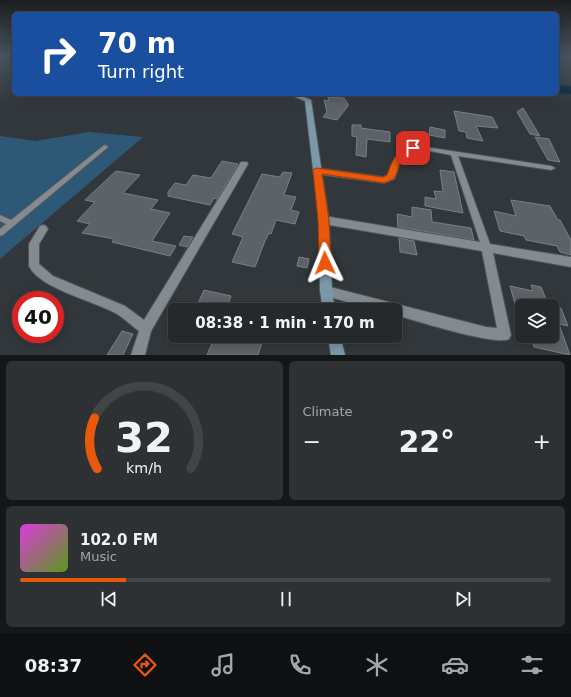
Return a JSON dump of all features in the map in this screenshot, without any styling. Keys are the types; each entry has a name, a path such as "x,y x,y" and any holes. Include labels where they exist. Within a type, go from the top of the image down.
{"street":[{"path":"297,96 308,100 324,220 326,291 328,303"},
{"path":"317,171 384,180 391,177 396,162 402,152 413,148 427,148 454,154 551,168"},
{"path":"326,291 486,333 505,335 487,249 454,154"},
{"path":"138,355 146,328 244,164"},
{"path":"324,220 487,249 571,262"},
{"path":"43,229 34,244 34,266 49,279 120,310 146,328"},
{"path":"335,343 338,355"}],"lane":[{"path":"0,233 105,147"},
{"path":"0,218 11,223"}],"shaded area":[{"path":"89,132 143,137 0,259 0,136 36,141"}],"building":[{"path":"328,97 344,98 348,104 337,120 323,117 327,112 324,100 329,101"},
{"path":"523,108 540,136 530,134 517,112"},
{"path":"454,111 492,117 498,128 476,126 483,141 467,138 466,132 459,131"},
{"path":"352,125 361,125 361,128 390,132 390,142 367,139 366,157 356,155 357,137 352,136"},
{"path":"430,127 445,130 445,138 429,135"},
{"path":"535,137 549,139 560,162 548,160"},
{"path":"222,161 238,164 217,199 214,198 210,205 168,196 168,192 175,183 186,185 193,175 211,178"},
{"path":"440,170 454,172 463,213 425,206 425,197 436,199 434,191 443,192"},
{"path":"116,171 140,175 123,193 158,200 151,209 170,213 152,241 176,246 170,256 112,242 114,239 82,233 90,224 77,221 95,202 85,200"},
{"path":"283,172 292,173 284,195 296,197 291,210 299,212 295,224 276,220 271,234 269,233 265,241 255,267 232,262 243,237 232,234 262,174 280,177"},
{"path":"511,200 550,206 571,240 571,255 560,252 557,246 526,240 524,236 500,231 494,211 516,216"},
{"path":"412,207 431,210 432,222 471,228 474,240 398,227 397,214 412,217"},
{"path":"184,236 193,237 187,247 179,245"},
{"path":"399,238 414,241 417,255 400,252"},
{"path":"299,257 309,259 307,268 297,266"},
{"path":"531,285 541,287 546,299 515,299 515,304 510,286 533,291"},
{"path":"204,290 231,296 228,303 198,303"},
{"path":"559,308 561,308 568,326 559,324"},
{"path":"559,324 570,355 534,347 533,343 559,343"},
{"path":"122,331 133,334 123,355 107,355"},
{"path":"212,343 262,343 258,355 207,355"}],"waterway":[{"path":"559,89 571,90"}],"route":[{"path":"325,263 324,220 317,171 384,180 391,177 394,172 396,162 402,152 413,148"}]}
